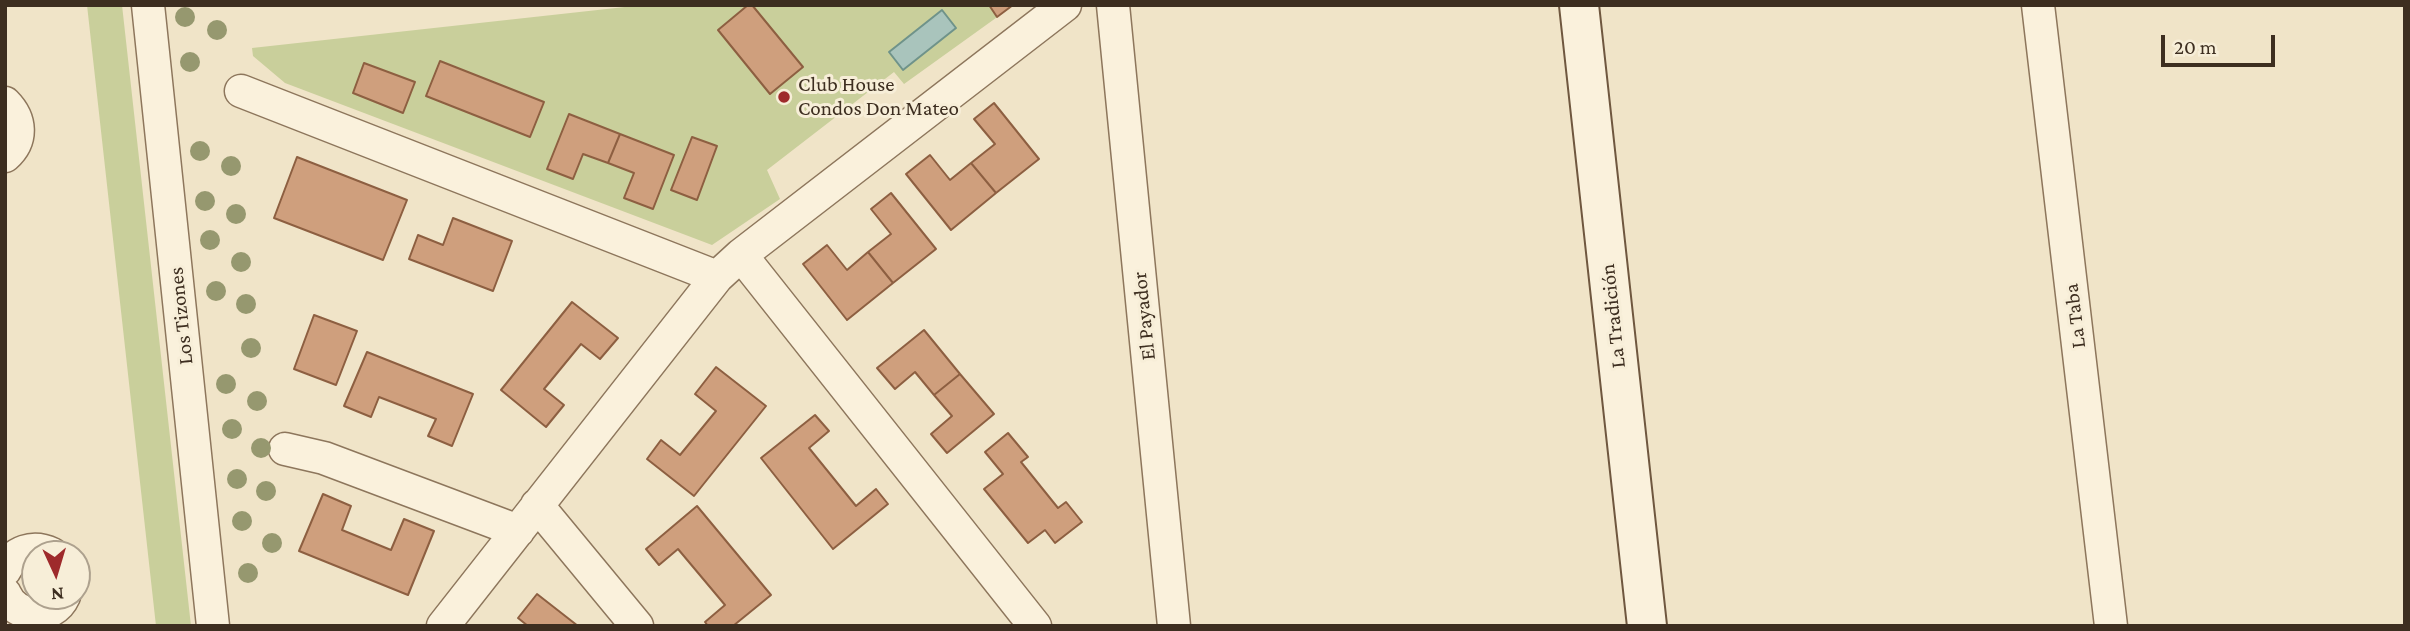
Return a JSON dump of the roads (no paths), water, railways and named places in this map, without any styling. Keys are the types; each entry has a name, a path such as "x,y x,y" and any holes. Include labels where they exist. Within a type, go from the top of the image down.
{"street":[{"name":"Los Tizones","path":"148,5 213,626"},
{"path":"443,626 717,277 741,255 1065,5"},
{"name":"El Payador","path":"1113,5 1174,626"},
{"name":"La Tradición","path":"1579,5 1647,626"},
{"name":"La Taba","path":"2038,5 2111,626"},
{"path":"241,91 717,277"},
{"path":"5,103 15,113 19,124 13,149 5,156"},
{"path":"741,255 1035,626"},
{"path":"285,449 324,458 518,531"},
{"path":"537,505 637,626"},
{"path":"5,570 21,553"},
{"path":"5,594 15,608 21,609"},
{"path":"23,610 40,614 52,610"}],"water":[{"path":"942,10 956,28 903,70 889,52"}],"place":[{"name":"Club House Condos Don Mateo","path":"784,97"}]}
